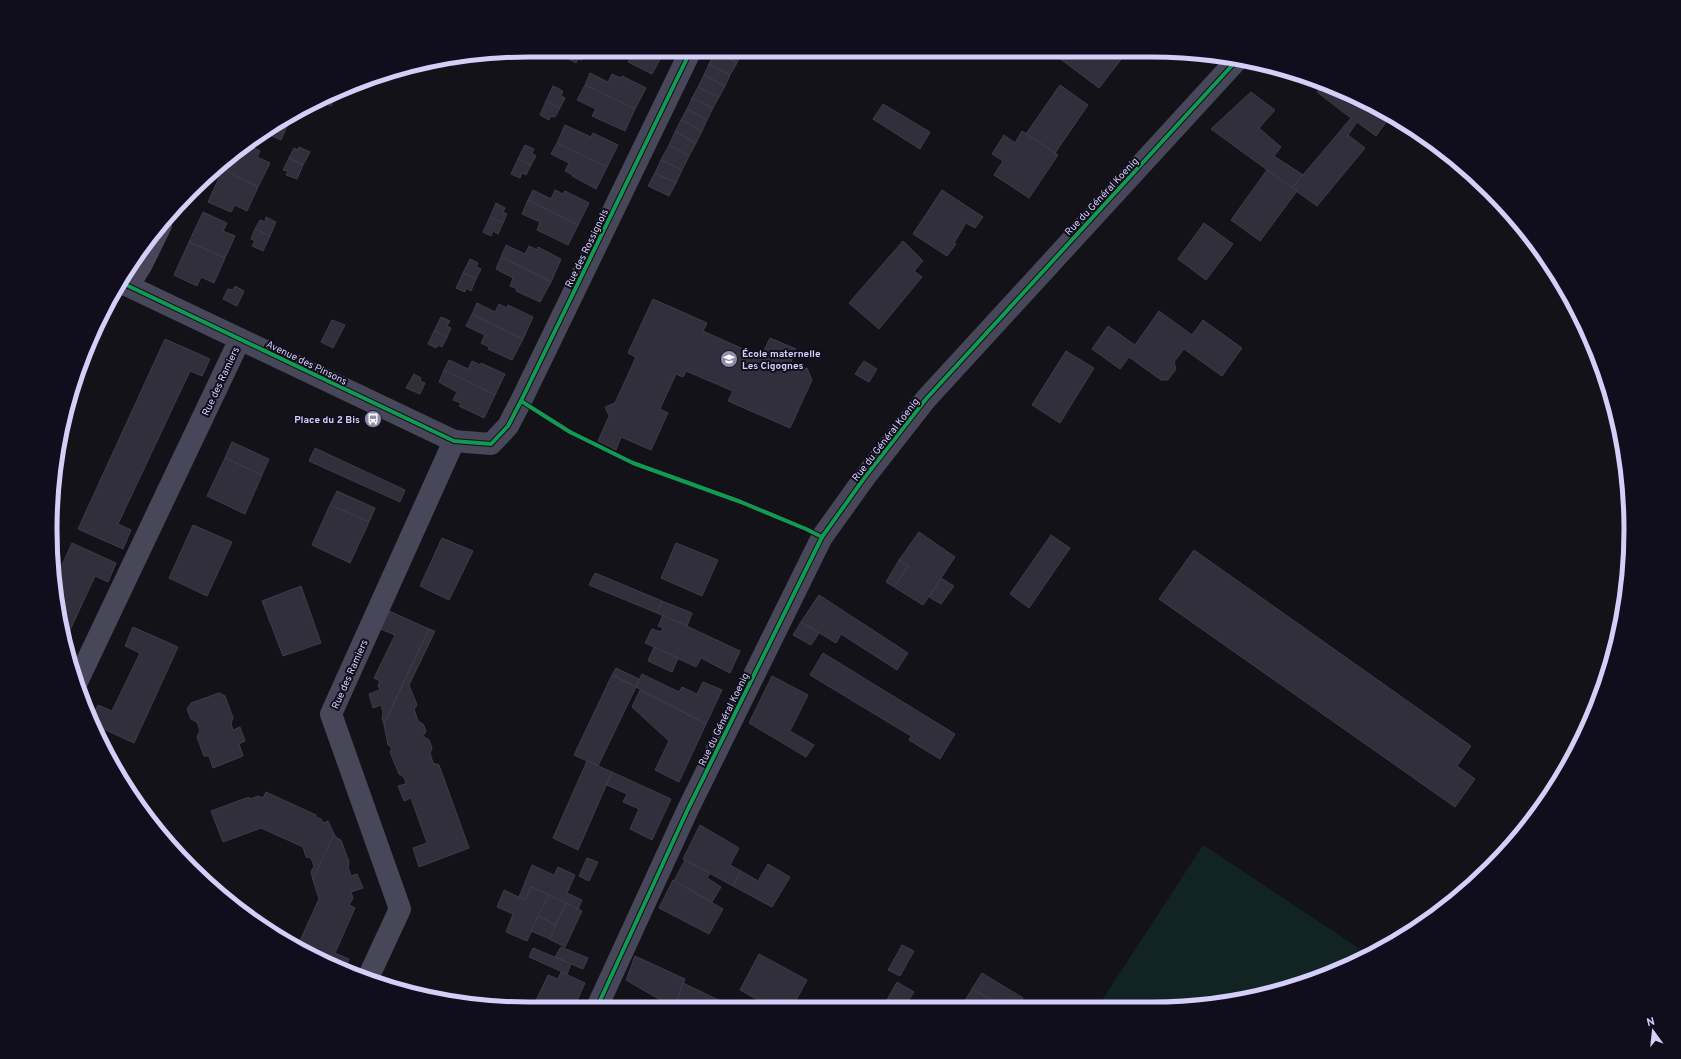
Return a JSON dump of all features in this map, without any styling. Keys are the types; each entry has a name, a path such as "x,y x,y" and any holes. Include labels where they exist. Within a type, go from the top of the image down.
{"street":[{"name":"Rue des Rossignols","path":"491,444 508,426 521,401 688,57"},
{"name":"Rue du Général Koenig","path":"600,1002 688,809 822,537 865,477 926,399 1233,64"},
{"path":"131,276 142,264 148,252"},
{"name":"Avenue des Pinsons","path":"125,285 454,441 491,444"},
{"name":"Rue des Ramiers","path":"80,675 240,339"},
{"name":"Rue des Ramiers","path":"370,974 400,909 331,714 454,441"}],"shaded area":[{"path":"1203,845 1364,951 1332,966 1303,977 1244,993 1182,1001 1101,1002"}],"building":[{"path":"584,57 582,60 578,59 576,63 567,58"},
{"path":"626,57 661,57 652,74 628,62 630,59"},
{"path":"712,57 726,57 737,63 730,75 709,64"},
{"path":"726,57 740,57 737,63"},
{"path":"1058,57 1123,57 1099,88"},
{"path":"709,64 730,75 725,86 704,75"},
{"path":"590,73 608,82 612,74 621,78 622,76 646,88 635,109 585,85"},
{"path":"704,75 725,86 719,97 698,87"},
{"path":"585,85 635,109 625,131 592,116 596,109 577,100"},
{"path":"1060,85 1088,105 1055,153 1026,134"},
{"path":"553,86 563,91 561,96 565,98 560,108 546,101"},
{"path":"698,87 719,97 713,108 692,98"},
{"path":"1319,88 1332,93 1388,120 1376,136 1357,122 1348,135 1365,148 1317,206 1292,188 1351,118 1317,92"},
{"path":"1251,92 1275,110 1259,128 1281,147 1274,156 1303,175 1292,188 1211,129"},
{"path":"692,98 713,108 707,120 687,109"},
{"path":"334,100 331,106 327,103"},
{"path":"546,101 560,108 555,117 551,116 549,120 540,115"},
{"path":"883,104 930,132 920,149 873,119"},
{"path":"687,109 707,120 702,131 681,120"},
{"path":"681,120 702,131 696,143 675,132"},
{"path":"288,123 281,140 270,135"},
{"path":"565,125 591,137 593,133 618,145 607,167 557,143"},
{"path":"1022,131 1058,155 1029,198 994,175 1003,161 992,154 1004,135 1015,143"},
{"path":"675,132 696,143 689,156 669,145"},
{"path":"557,143 607,167 596,189 565,171 569,163 551,154"},
{"path":"525,145 534,149 532,153 536,156 531,165 518,159"},
{"path":"669,145 689,156 682,170 661,160"},
{"path":"253,147 260,151 257,157 270,163 258,187 224,169"},
{"path":"299,147 310,152 303,165 289,158 294,148 298,150"},
{"path":"289,158 303,165 297,179 286,175 288,171 283,170"},
{"path":"518,159 531,165 526,175 522,173 520,178 511,174"},
{"path":"661,160 682,170 676,183 655,173"},
{"path":"224,169 258,187 247,211 235,205 231,212 208,202"},
{"path":"1267,170 1297,191 1260,241 1231,220"},
{"path":"655,173 676,183 669,196 648,186"},
{"path":"533,190 551,199 555,190 563,194 565,191 589,203 578,225 528,200"},
{"path":"942,190 983,217 975,228 966,223 954,243 956,244 947,256 913,234"},
{"path":"528,200 578,225 568,245 537,230 540,222 522,214"},
{"path":"496,203 505,208 503,212 507,214 503,223 490,217"},
{"path":"203,212 227,223 223,231 235,236 225,258 189,242"},
{"path":"266,217 276,222 270,236 255,229 260,220 265,222"},
{"path":"490,217 503,223 498,234 493,231 491,236 483,232"},
{"path":"1204,223 1233,244 1206,280 1178,259"},
{"path":"255,229 270,236 263,251 252,246 255,241 251,239"},
{"path":"903,241 923,261 914,271 922,277 879,329 849,303"},
{"path":"189,242 225,258 214,283 201,277 197,286 174,275"},
{"path":"506,245 525,254 529,246 537,250 538,247 561,259 551,282 501,257"},
{"path":"501,257 551,282 540,302 516,291 517,289 510,286 513,278 496,269"},
{"path":"470,259 478,263 476,267 481,269 476,279 463,273"},
{"path":"463,273 476,279 471,291 466,288 465,292 456,288"},
{"path":"235,286 244,291 237,306 223,299 228,289 233,290"},
{"path":"653,299 707,323 703,331 761,357 770,338 796,349 788,369 795,372 807,368 812,380 790,428 728,401 733,391 686,371 683,377 676,374 660,409 668,413 651,450 621,437 616,450 598,441 609,416 605,407 615,403 636,357 628,353"},
{"path":"477,303 495,312 499,304 507,308 508,305 533,317 523,339 472,314"},
{"path":"1159,311 1192,335 1203,320 1242,348 1222,376 1184,349 1174,362 1176,369 1168,380 1161,380 1129,357 1120,369 1092,349 1108,326 1135,345"},
{"path":"472,314 523,339 512,360 488,349 489,347 481,343 485,335 466,326"},
{"path":"441,317 450,321 447,326 451,328 447,337 434,331"},
{"path":"332,320 345,325 333,348 321,342"},
{"path":"434,331 447,337 442,347 438,345 436,348 428,344"},
{"path":"165,339 210,359 202,376 190,371 118,524 131,530 123,549 78,529"},
{"path":"1066,351 1094,368 1060,423 1032,405"},
{"path":"449,360 468,369 472,361 480,365 481,363 505,374 495,395 444,370"},
{"path":"864,361 877,369 869,382 855,374"},
{"path":"444,370 495,395 484,418 459,406 461,403 453,400 457,392 439,382"},
{"path":"414,374 421,378 420,381 425,383 420,394 406,388"},
{"path":"232,442 269,459 262,475 225,458"},
{"path":"315,448 405,490 400,502 309,461"},
{"path":"225,458 262,475 245,514 207,496"},
{"path":"337,491 375,508 369,522 330,505"},
{"path":"330,505 369,522 350,563 312,545"},
{"path":"193,525 232,542 207,596 169,578"},
{"path":"919,532 955,557 923,605 894,587 908,566 899,560"},
{"path":"1051,535 1070,548 1029,608 1010,594"},
{"path":"442,538 473,551 449,600 420,586"},
{"path":"72,543 116,563 108,582 95,576 69,633 61,591 59,572"},
{"path":"676,543 718,560 702,596 661,578"},
{"path":"1194,550 1471,746 1457,766 1475,779 1455,807 1159,599"},
{"path":"899,560 908,566 894,587 886,582"},
{"path":"595,573 662,601 657,613 589,585"},
{"path":"941,578 954,586 941,604 929,597"},
{"path":"301,586 321,643 283,656 262,601"},
{"path":"819,595 908,653 897,670 841,634 836,643 801,622"},
{"path":"662,601 692,613 687,626 657,613"},
{"path":"387,610 429,629 384,724 381,705 373,708 369,694 380,690 378,685 380,681 374,678 395,635 378,628"},
{"path":"663,615 740,651 730,673 701,658 696,667 645,643 652,629 661,632 663,628 658,626"},
{"path":"801,622 819,633 811,645 793,635"},
{"path":"133,627 178,647 134,743 101,728 94,713 98,705 112,711 140,653 125,646"},
{"path":"429,629 435,631 409,685 417,705 414,709 418,721 423,724 426,731 423,736 429,740 432,748 430,753 433,763 439,765 469,848 419,867 413,848 427,843 411,798 404,801 398,786 406,784 404,777 399,774 390,752 392,748 388,745 384,724"},
{"path":"654,647 678,658 672,672 648,661"},
{"path":"823,653 955,734 940,759 909,740 911,736 810,675"},
{"path":"616,668 639,679 636,687 612,675"},
{"path":"642,674 679,692 682,687 697,694 703,682 722,690 706,724 636,687"},
{"path":"612,675 636,687 598,766 574,755"},
{"path":"772,676 808,695 790,731 814,745 806,757 749,723"},
{"path":"640,690 706,724 679,782 655,770 669,741 632,707"},
{"path":"219,693 225,696 233,718 231,723 233,730 240,727 245,741 239,744 243,756 213,768 209,756 204,756 197,737 200,730 197,722 191,719 187,709 191,703"},
{"path":"587,761 612,772 578,850 553,838"},
{"path":"612,772 671,799 652,840 630,829 639,809 623,802 627,794 607,785"},
{"path":"266,792 316,815 316,817 321,819 323,823 328,821 334,834 313,880 311,872 314,866 311,858 306,857 303,847 261,828 223,842 211,811 249,797 250,799 258,796 263,798"},
{"path":"700,825 739,848 730,865 741,871 733,886 683,859"},
{"path":"334,834 341,840 349,862 348,867 351,876 357,874 363,888 351,892 353,898 349,905 355,908 335,953 349,959 347,965 299,942 319,899 313,880"},
{"path":"587,858 598,862 589,881 579,876"},
{"path":"685,860 710,873 707,878 721,887 712,902 674,881"},
{"path":"768,864 790,877 772,907 733,886 741,871 758,881"},
{"path":"532,865 554,875 558,867 575,875 567,893 582,900 578,909 531,887 525,900 519,897"},
{"path":"673,880 723,909 709,934 659,908"},
{"path":"531,887 549,895 527,941 506,932 513,914 497,907 504,890 525,900"},
{"path":"549,895 566,903 556,925 538,916"},
{"path":"566,903 582,911 565,947 549,939"},
{"path":"538,916 556,925 550,939 531,931"},
{"path":"902,945 914,951 900,976 888,970"},
{"path":"561,947 588,958 583,969 555,957"},
{"path":"533,948 571,964 567,974 529,957"},
{"path":"759,954 807,980 795,1002 762,1002 740,990"},
{"path":"635,956 685,979 676,1002 664,1002 626,980"},
{"path":"561,972 585,983 576,1002 535,1002 548,975 558,979"},
{"path":"982,973 1023,998 1020,1002 995,1002 972,989"},
{"path":"897,982 914,992 908,1002 886,1002"},
{"path":"683,983 723,1002 676,1002"},
{"path":"972,989 995,1002 964,1002"}],"cycle path":[{"path":"125,285 454,441 491,444 508,426 521,401 688,57"},
{"path":"599,1002 688,809 822,537 865,477 926,399 1233,64"},
{"path":"521,401 570,432 633,463 741,502 822,537"}],"place":[{"name":"École maternelle Les Cigognes","path":"729,359"},
{"name":"Place du 2 Bis","path":"373,419"}]}
